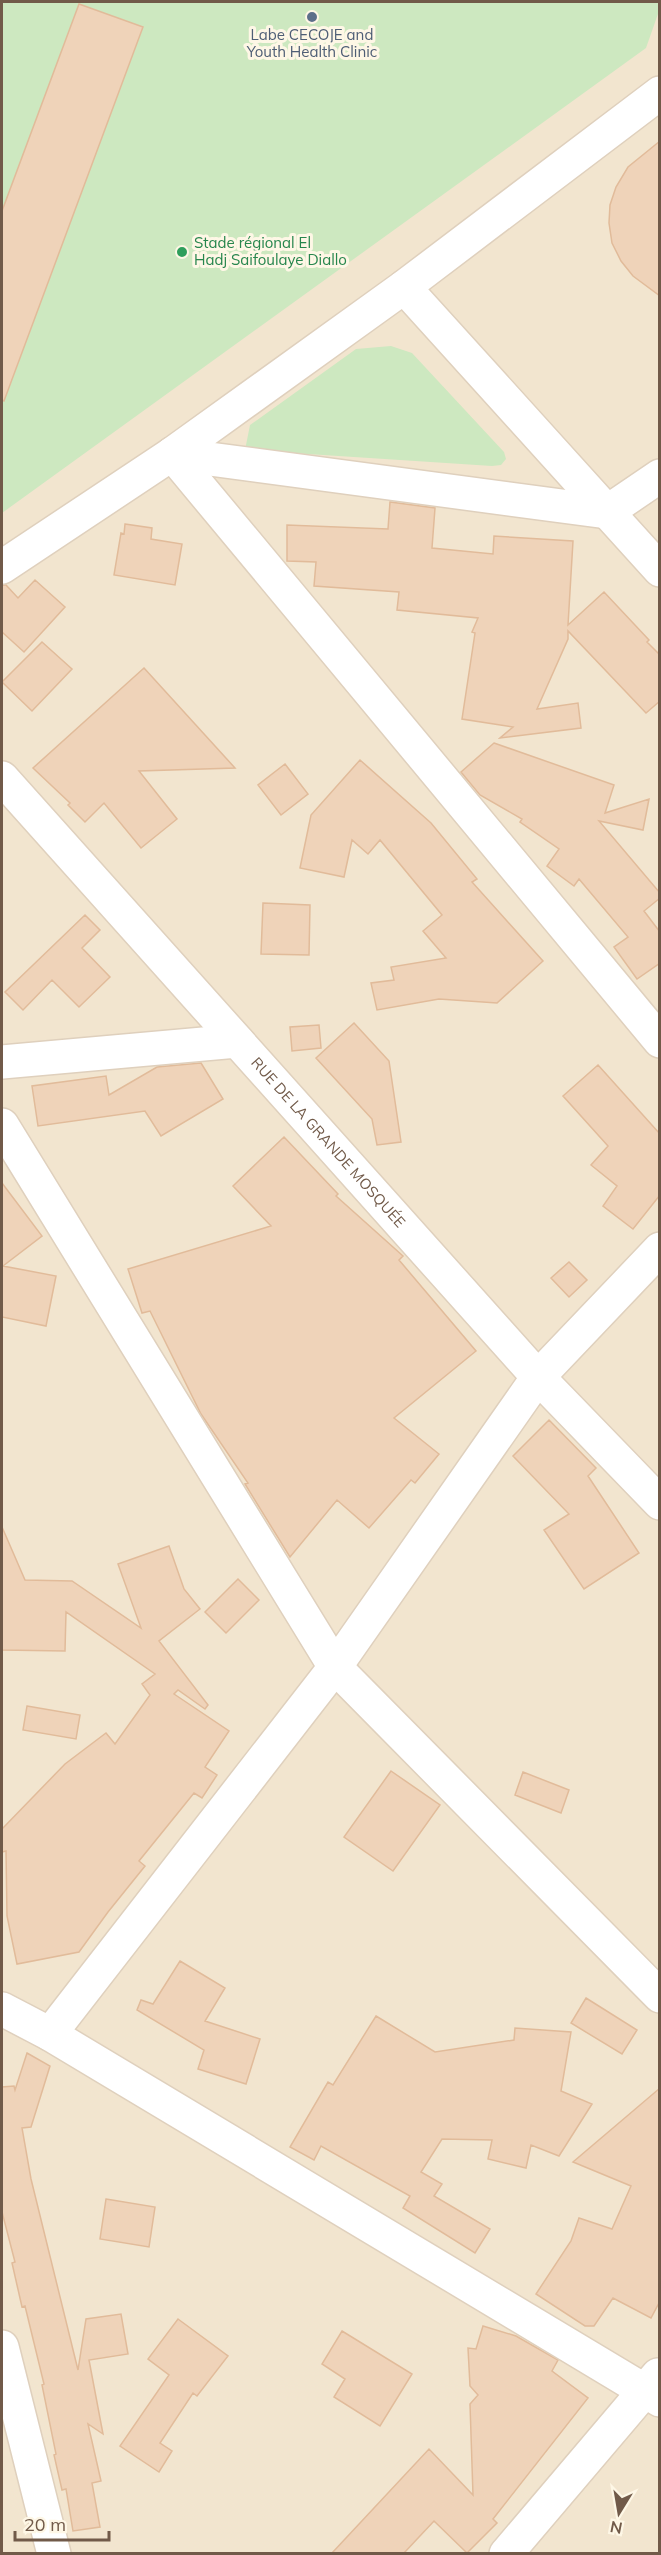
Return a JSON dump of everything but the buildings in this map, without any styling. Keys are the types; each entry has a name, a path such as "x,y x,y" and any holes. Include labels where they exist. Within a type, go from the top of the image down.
{"street":[{"path":"2,567 172,454 404,286 660,93"},
{"path":"404,286 660,570"},
{"path":"172,454 607,512 660,476"},
{"path":"172,454 660,1041"},
{"name":"RUE DE LA GRANDE MOSQUÉE","path":"2,778 538,1377 660,1503"},
{"path":"2,1062 237,1041"},
{"path":"2,1125 335,1667 660,1996"},
{"path":"50,2034 335,1667 538,1377 660,1249"},
{"path":"2,2009 50,2034 655,2388 506,2553"},
{"path":"2,2347 54,2553"}],"shaded area":[{"path":"2,2 659,2 659,2553 2,2553"}],"green space":[{"name":"Stade régional El Hadj Saifoulaye Diallo","path":"2,2 659,2 659,11 646,48 2,513"},
{"path":"391,346 412,353 504,452 506,459 501,465 245,450 250,425 356,349"}],"place":[{"name":"Labe CECOJE and Youth Health Clinic","path":"312,17"},
{"name":"Stade régional El Hadj Saifoulaye Diallo","path":"182,252"}]}
